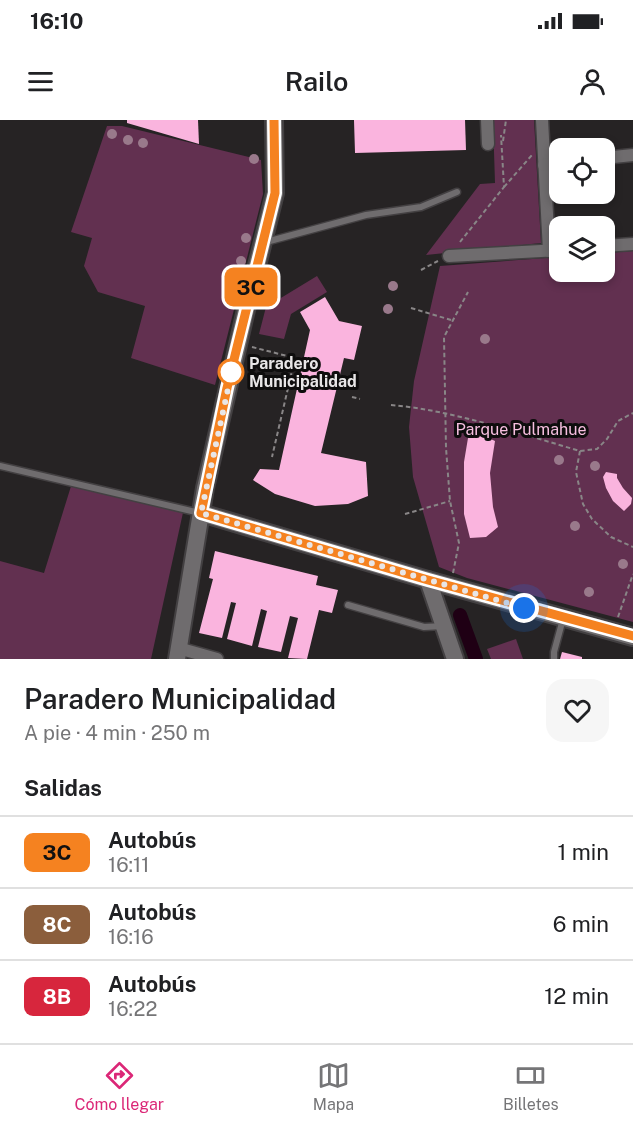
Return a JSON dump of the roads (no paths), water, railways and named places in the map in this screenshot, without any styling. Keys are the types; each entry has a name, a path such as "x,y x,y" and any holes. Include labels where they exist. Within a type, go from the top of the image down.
{"main road":[{"path":"178,654 201,513 238,344 275,193 274,120"},
{"path":"201,513 563,619 633,636"},
{"path":"428,580 455,659"}],"street":[{"path":"487,120 488,144"},
{"path":"542,120 550,216"},
{"path":"615,157 633,155"},
{"path":"544,165 549,164"},
{"path":"615,245 633,244"},
{"path":"448,256 549,250"},
{"path":"178,654 217,659"}],"lane":[{"path":"262,243 366,215 420,207 457,192"},
{"path":"0,466 201,513"},
{"path":"348,605 424,627 444,626"},
{"path":"554,659 563,619"}],"waterway":[{"path":"460,615 476,659"}],"place":[{"name":"Paradero Municipalidad","path":"231,372"}],"park label":[{"name":"Parque Pulmahue","path":"521,429"}]}
